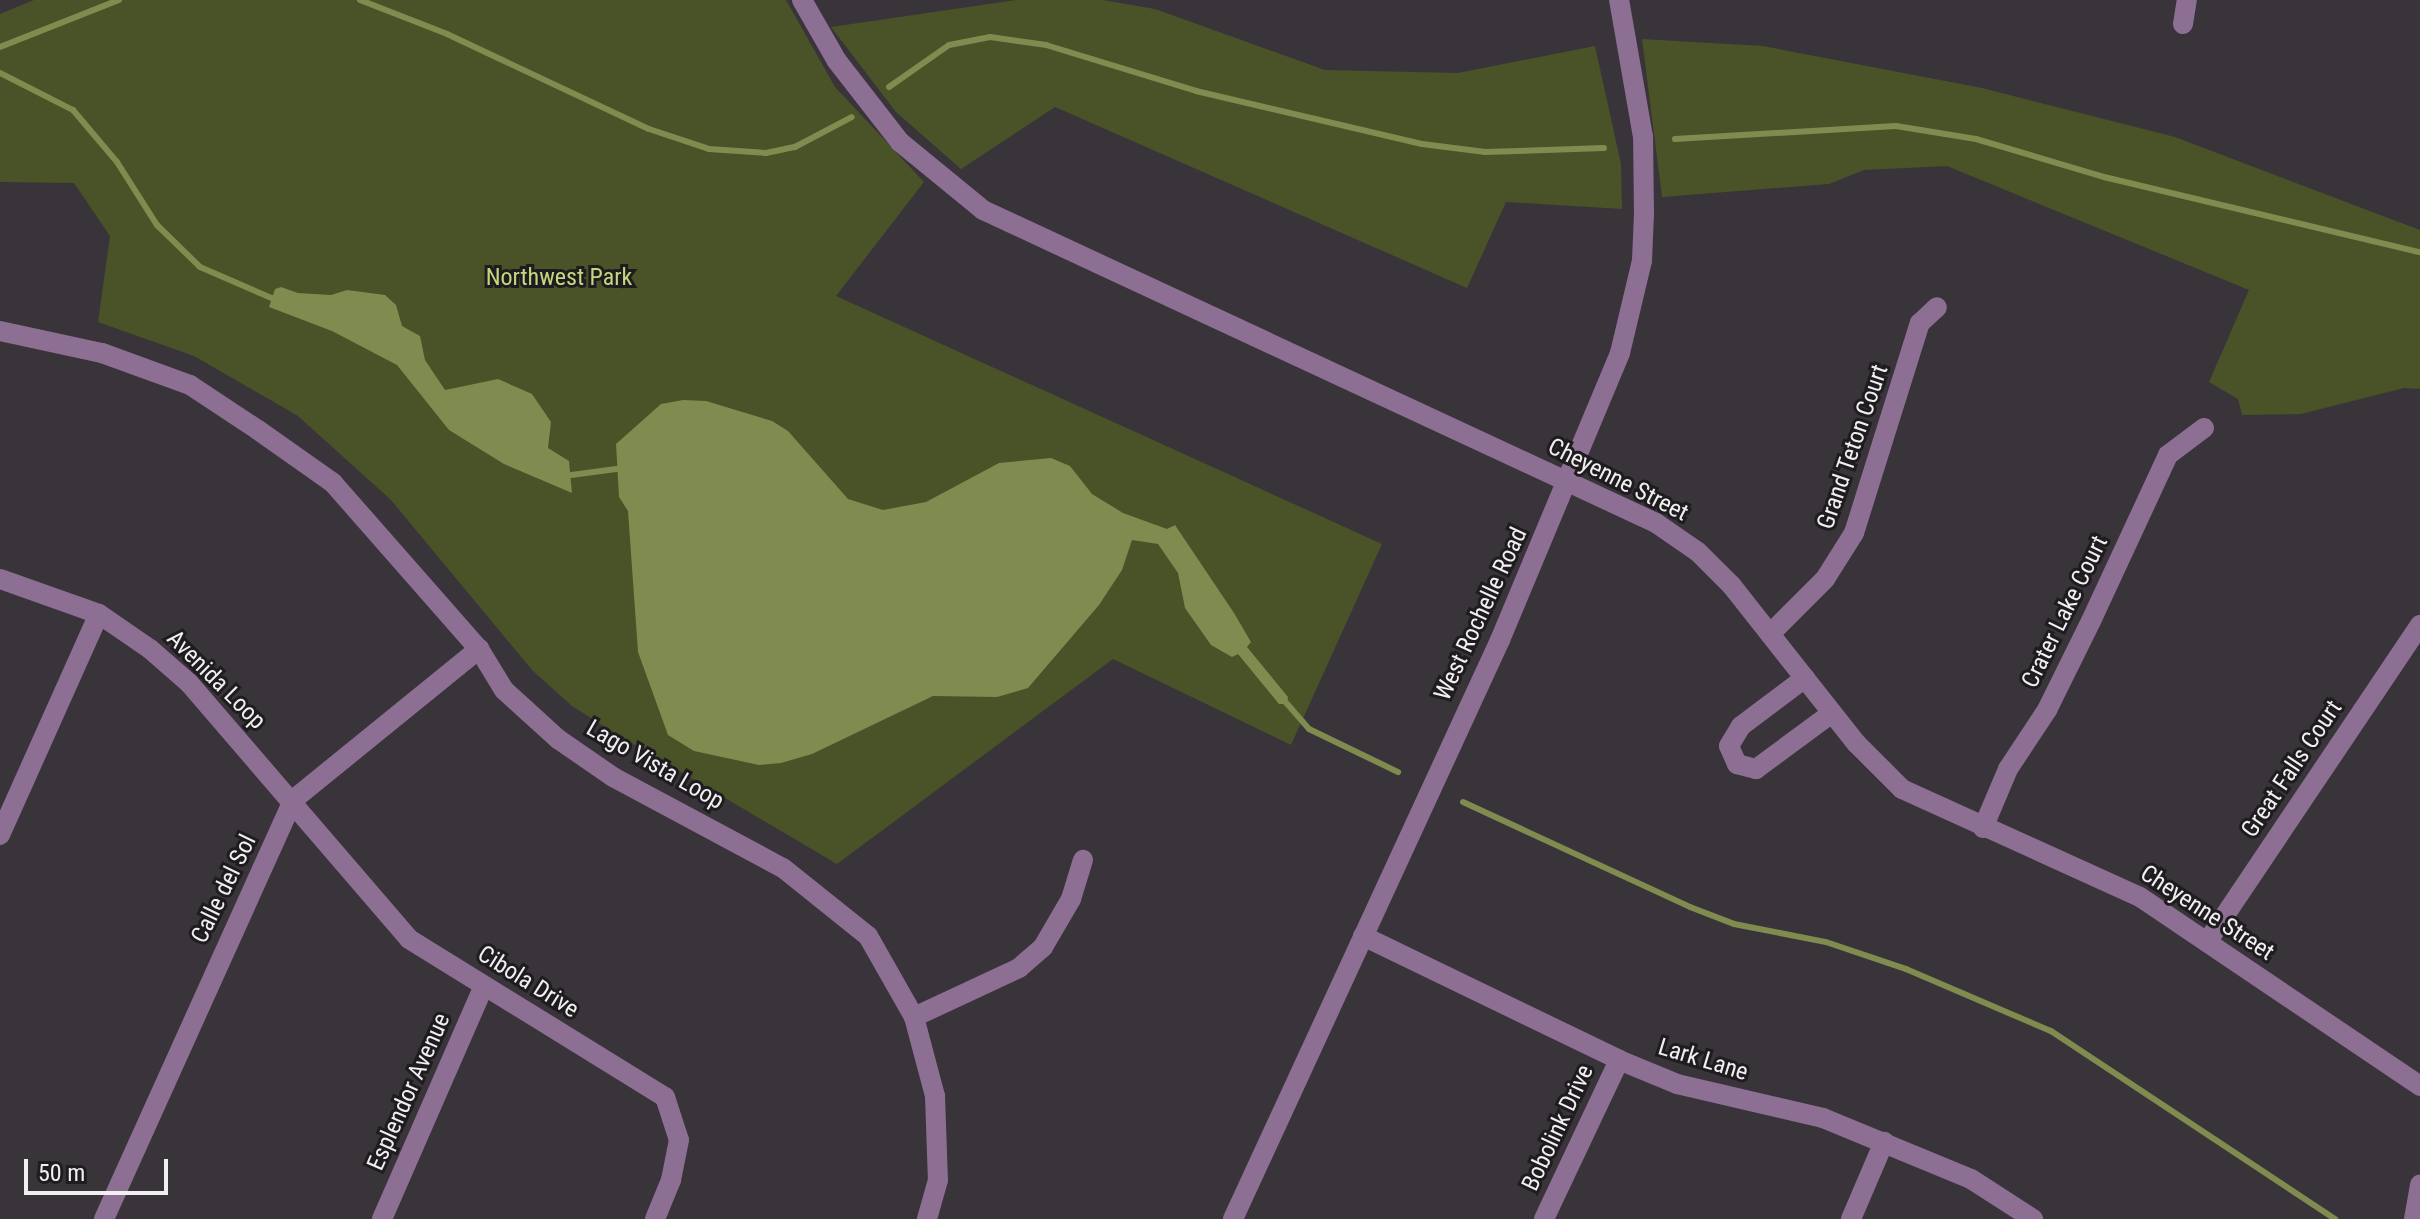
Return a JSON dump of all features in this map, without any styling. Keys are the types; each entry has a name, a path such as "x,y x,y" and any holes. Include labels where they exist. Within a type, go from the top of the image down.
{"street":[{"name":"Cheyenne Street","path":"802,0 837,61 900,142 983,210 1026,234 1656,523 1698,552 1770,634 1832,713 1902,789 2140,897 2420,1086"},
{"name":"West Rochelle Road","path":"1233,1219 1570,481 1620,353 1642,261 1643,137 1619,0"},
{"path":"2183,24 2187,0"},
{"name":"Grand Teton Court","path":"1770,634 1825,579 1854,533 1920,323 1937,307"},
{"name":"Lago Vista Loop","path":"0,331 102,353 190,385 258,430 333,483 479,649 504,690 558,739 613,777 783,868 868,936 914,1017 935,1096 938,1180 927,1219"},
{"name":"Crater Lake Court","path":"1983,828 2008,769 2047,710 2085,634 2168,455 2204,428"},
{"name":"Avenida Loop","path":"0,579 99,614 189,683 293,800"},
{"path":"0,835 99,614"},
{"name":"Great Falls Court","path":"2207,942 2420,625"},
{"name":"Calle del Sol","path":"104,1219 293,800 479,649"},
{"path":"1805,678 1741,726 1729,746 1737,764 1756,769 1832,713"},
{"name":"Cibola Drive","path":"293,800 409,939 665,1097 679,1140 671,1180 655,1219"},
{"path":"914,1017 1019,968 1043,947 1071,899 1083,860"},
{"name":"Lark Lane","path":"1363,936 1619,1060 1677,1084 1823,1118 1971,1179 2033,1219"},
{"name":"Esplendor Avenue","path":"382,1219 484,986"},
{"name":"Bobolink Drive","path":"1544,1219 1619,1060"},
{"path":"1851,1219 1884,1142"},
{"path":"2414,1219 2420,1185"}],"green space":[{"name":"Northwest Park","path":"34,0 786,0 835,87 924,182 836,296 1382,544 1291,745 1113,659 837,864 613,732 572,706 532,670 391,500 298,416 194,356 98,322 110,236 74,183 0,182 0,14"},
{"path":"1016,0 1103,0 1155,9 1325,70 1458,73 1595,46 1621,164 1622,209 1506,202 1467,288 1055,107 961,169 896,112 831,27"},
{"path":"1642,39 1763,46 1982,88 2175,137 2420,230 2420,389 2404,388 2301,414 2242,415 2238,399 2209,382 2249,290 1947,166 1864,170 1829,184 1662,197"}],"shaded area":[{"path":"281,287 298,293 331,295 347,290 385,295 396,305 402,326 420,336 425,360 445,390 498,379 532,394 551,422 548,448 569,461 572,493 504,464 449,430 397,365 332,331 269,307 275,289"},
{"path":"683,400 706,401 772,421 788,431 848,499 883,510 926,502 999,463 1051,458 1070,466 1092,494 1123,513 1167,529 1175,525 1234,613 1251,642 1247,647 1288,697 1287,704 1279,704 1238,654 1232,657 1211,645 1185,608 1178,573 1158,544 1132,540 1122,570 1099,605 1028,688 997,697 933,696 812,754 781,763 759,765 694,751 668,735 638,652 628,511 619,497 616,444 661,404"}],"waterway":[{"path":"0,47 119,0"},
{"path":"360,0 447,34 649,129 709,149 766,153 795,147 852,117"},
{"path":"889,87 949,45 990,37 1046,45 1196,91 1422,144 1485,152 1604,148"},
{"path":"0,73 73,110 117,162 157,225 200,267 276,300"},
{"path":"1675,139 1896,126 1976,139 2104,177 2420,252"},
{"path":"564,476 623,468"},
{"path":"1282,698 1309,729 1398,772"},
{"path":"1463,802 1690,907 1734,924 1826,942 1906,969 2051,1031 2335,1219"}]}
